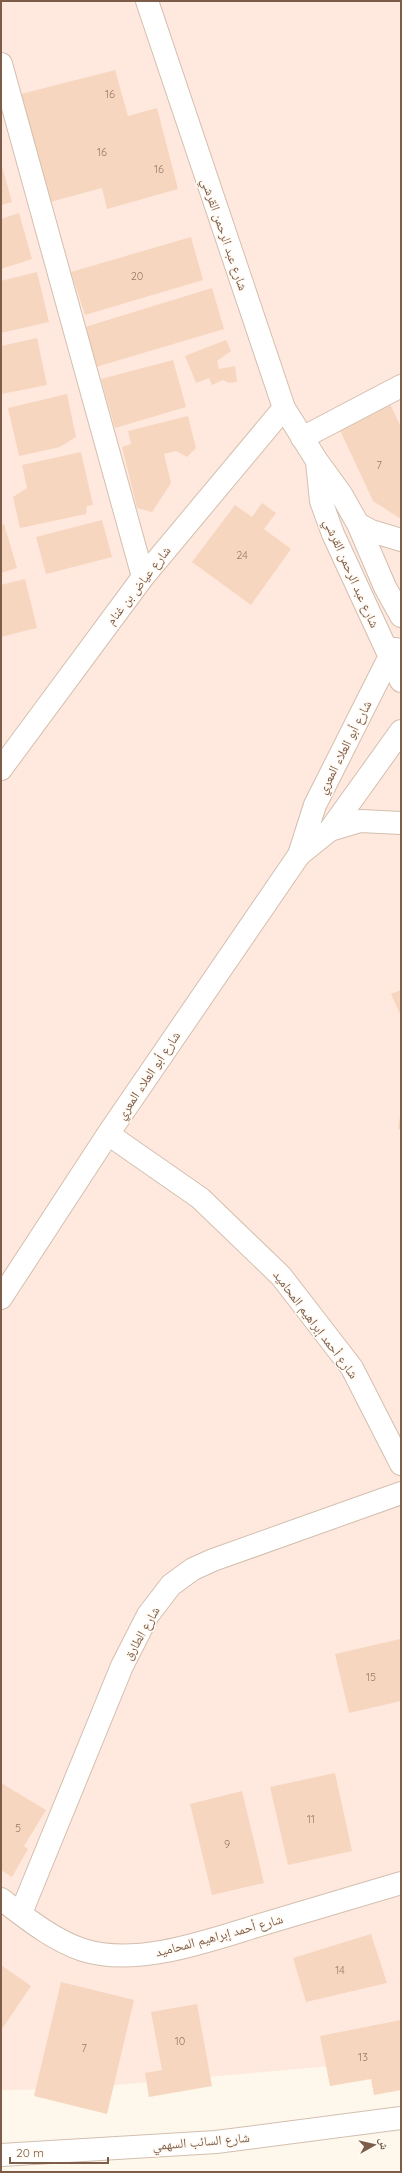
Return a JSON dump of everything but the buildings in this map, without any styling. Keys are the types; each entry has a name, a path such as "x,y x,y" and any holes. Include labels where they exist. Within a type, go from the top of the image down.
{"street":[{"name":"شارع عبد الرحمن القرشي","path":"147,1 284,408 317,461 341,494 358,524 385,587 401,616"},
{"path":"1,64 143,577"},
{"path":"302,438 401,386"},
{"name":"شارع عياض بن غنام","path":"1,769 143,577 284,408"},
{"name":"شارع عبد الرحمن القرشي","path":"317,461 322,500 333,534 395,650 401,681"},
{"path":"358,524 377,534 401,540"},
{"name":"شارع أبو العلاء المعري","path":"1,1298 108,1134 299,855 315,805 395,650"},
{"name":"شارع أبو العلاء المعري","path":"299,855 330,830 401,731"},
{"path":"330,830 360,821 401,823"},
{"name":"شارع أحمد إبراهيم المحاميد","path":"108,1134 200,1198 281,1276 352,1368 401,1464"},
{"name":"شارع الطارق","path":"20,1913 122,1666 148,1615 171,1585 193,1569 214,1560 401,1493"},
{"name":"شارع أحمد إبراهيم المحاميد","path":"1,1899 62,1942 84,1950 110,1955 142,1955 169,1950 230,1934 401,1883"},
{"name":"شارع السائب السهمي","path":"1,2155 216,2142 401,2118"}],"shaded area":[{"path":"1,1 401,1 401,2060 69,2089 1,2090"}]}
